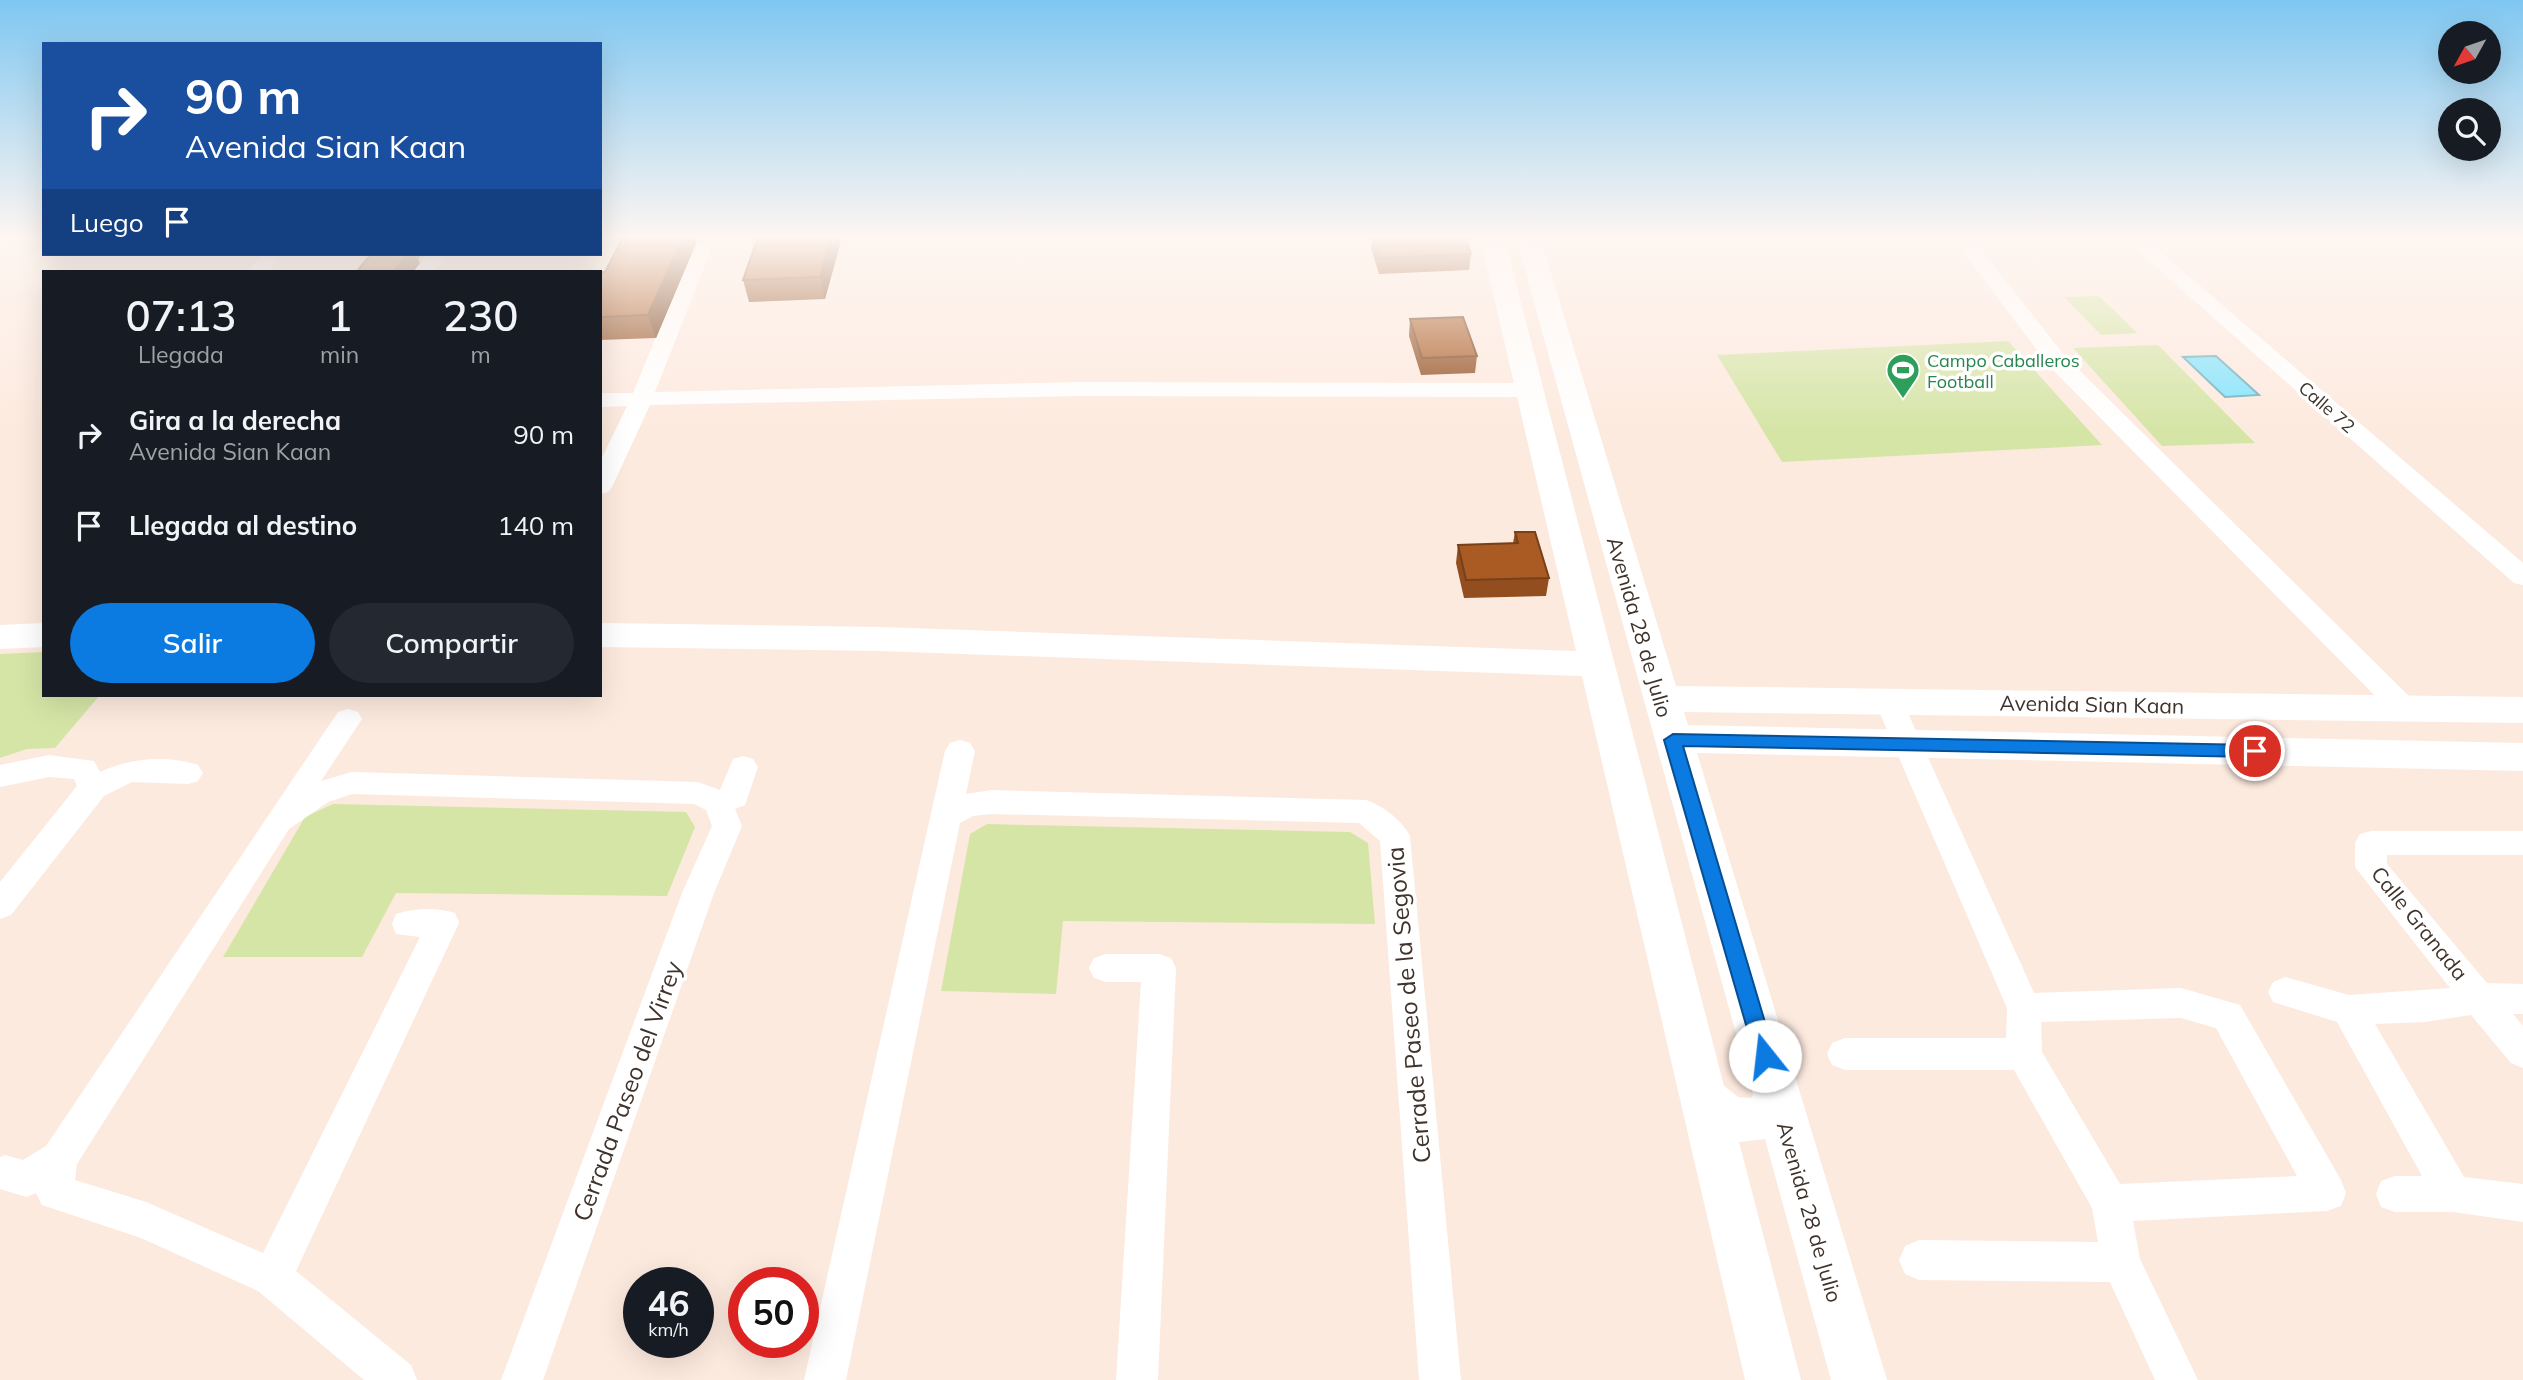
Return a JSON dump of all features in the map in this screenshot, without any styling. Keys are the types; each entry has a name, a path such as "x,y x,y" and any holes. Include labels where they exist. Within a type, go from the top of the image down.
{"main road":[{"path":"1508,301 1773,1380"},
{"name":"Avenida 28 de Julio","path":"1546,301 1859,1380"},
{"path":"1553,485 1574,477 1599,485"},
{"path":"0,637 42,635"},
{"path":"602,635 894,640 1597,664"},
{"name":"Avenida Sian Kaan","path":"1661,699 2523,710"},
{"name":"Avenida Sian Kaan","path":"1673,740 2523,757"},
{"path":"1705,1099 1726,1117 1741,1121 1766,1116 1777,1099"}],"street":[{"path":"602,483 641,400 681,301"},
{"path":"2011,301 2057,361 2403,707"},
{"name":"Calle 72","path":"2205,301 2523,577"},
{"path":"602,400 1081,389 1530,390"},
{"path":"1889,702 2024,1008 2025,1054 2110,1203 2121,1262 2177,1380"},
{"path":"5,1173 26,1179 59,1159 278,821 348,719"},
{"path":"825,1380 960,751"},
{"path":"0,776 49,766 84,769 93,788"},
{"path":"278,821 317,794 352,783 698,793 718,803 734,797 743,767"},
{"path":"0,906 93,788 129,771 188,773"},
{"name":"Cerrade Paseo de la Segovia","path":"947,816 967,805 992,802 1332,810 1366,812 1395,836 1397,887 1440,1380"},
{"name":"Cerrada Paseo del Virrey","path":"522,1380 693,906 727,826 718,803"},
{"name":"Calle Granada","path":"2523,843 2371,843 2371,867 2482,998 2523,1052"},
{"path":"272,1277 443,923 408,924"},
{"path":"1106,968 1159,968 1137,1380"},
{"path":"2286,992 2349,1010 2425,1007 2482,998 2523,999"},
{"path":"2024,1008 2181,1003 2228,1016 2327,1193 2110,1203"},
{"path":"2349,1010 2453,1194"},
{"path":"1845,1054 2025,1054"},
{"path":"59,1159 55,1192 146,1222 272,1277 396,1380"},
{"path":"2395,1194 2453,1194 2523,1203"},
{"path":"1919,1260 2121,1262"}],"green space":[{"path":"2068,301 2105,301 2137,333 2101,335"},
{"name":"Campo Caballeros Football","path":"2008,341 2102,445 1782,462 1717,355"},
{"path":"2158,345 2255,443 2162,446 2073,348"},
{"path":"42,652 42,697 98,697 55,748 27,749 0,758 0,654"},
{"path":"333,804 686,812 695,827 667,896 396,893 362,957 223,957 305,817"},
{"path":"987,824 1350,832 1368,843 1375,924 1063,921 1056,994 941,991 970,834"}],"water":[{"path":"2216,356 2259,395 2225,397 2183,357"}],"building":[{"path":"602,301 654,301 648,315 602,317"},
{"path":"1463,317 1477,356 1422,358 1410,319"},
{"path":"1515,532 1535,532 1549,578 1466,580 1458,545 1518,543"}],"place":[{"name":"Campo Caballeros Football","path":"1903,400"}],"route":[{"path":"1765,1056 1673,740 2255,751"}]}
